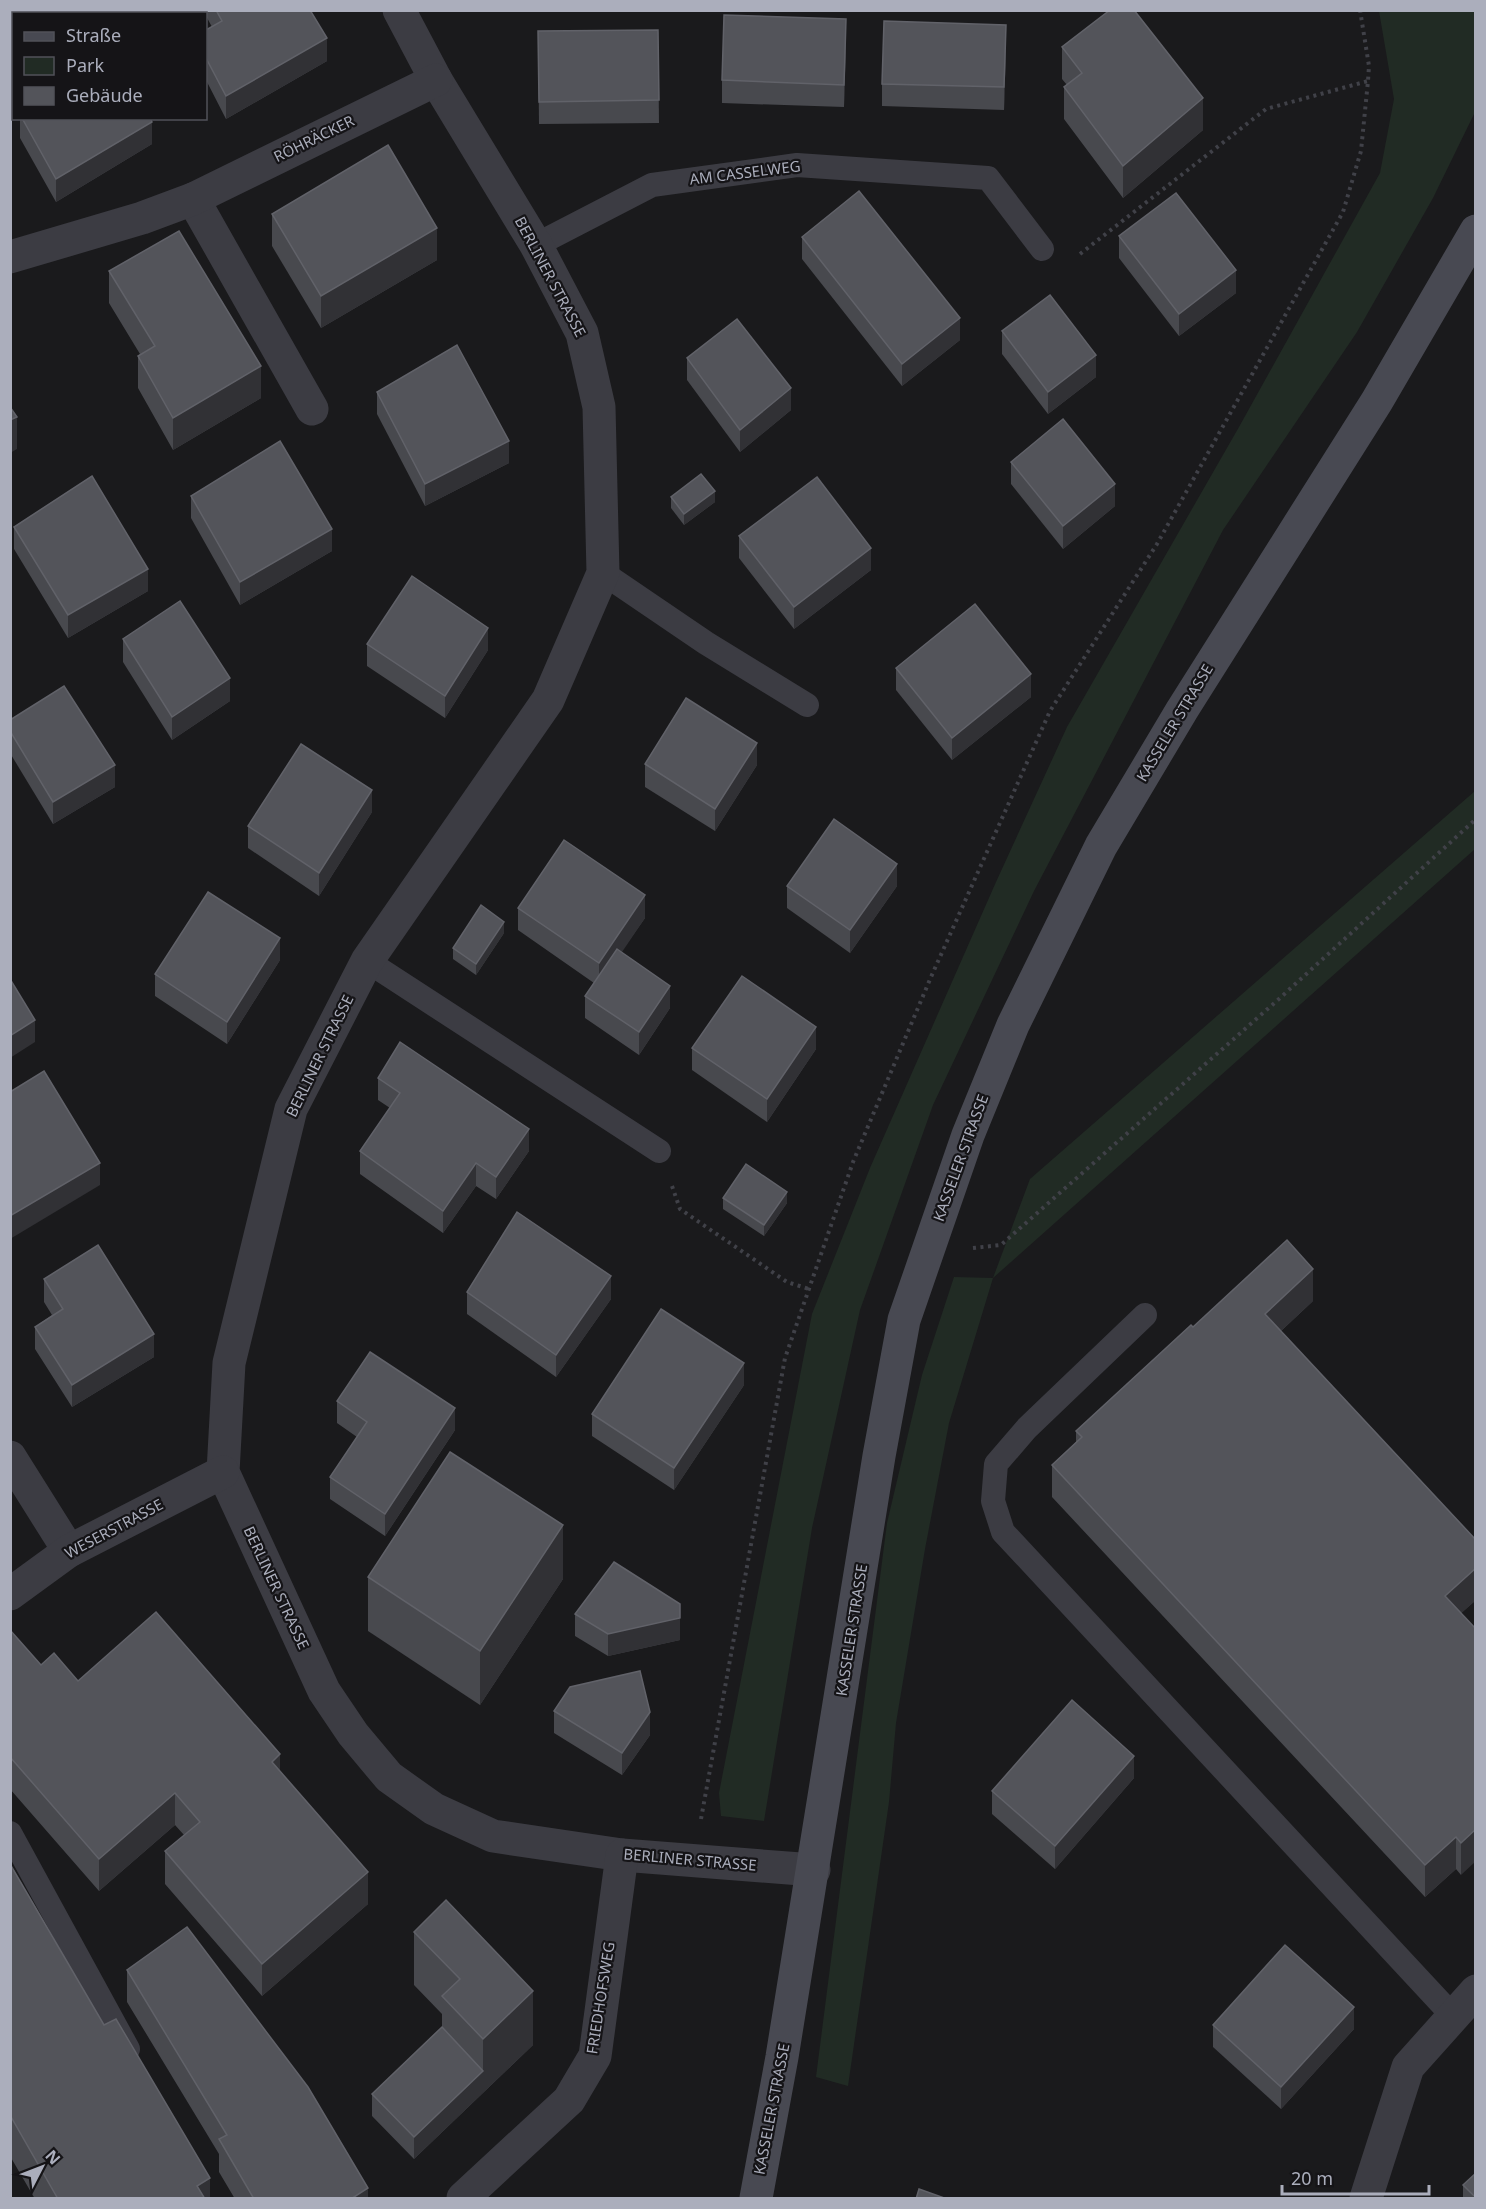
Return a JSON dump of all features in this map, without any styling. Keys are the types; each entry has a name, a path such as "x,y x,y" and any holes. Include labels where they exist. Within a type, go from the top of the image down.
{"main road":[{"name":"KASSELER STRASSE","path":"756,2199 814,1870 904,1320 968,1135 1013,1025 1101,846 1182,710 1377,401 1476,231"}],"street":[{"name":"BERLINER STRASSE","path":"399,10 436,80 536,245 582,333 599,406 603,573 548,700 367,961 291,1109 229,1363 223,1472 324,1691 353,1734 389,1777 434,1809 493,1836 622,1855 814,1870"},
{"name":"RÖHRÄCKER","path":"10,257 142,218 193,199 436,80"},
{"path":"193,199 312,409"},
{"path":"10,1457 69,1551"},
{"name":"WESERSTRASSE","path":"10,1594 69,1551 223,1472"},
{"name":"FRIEDHOFSWEG","path":"463,2199 569,2100 595,2056 622,1855"},
{"path":"1366,2199 1408,2067 1476,1991"}],"lane":[{"name":"AM CASSELWEG","path":"536,245 652,185 797,165 988,178 1042,249"},
{"path":"603,573 706,643 807,705"},
{"path":"367,961 659,1151"},
{"path":"1145,1315 1027,1428 996,1464 993,1502 1003,1532 1453,2016"},
{"path":"10,1833 140,2070"}],"path":[{"path":"694,1859 785,1358 853,1162 936,967 1050,711 1157,544 1343,212 1361,151 1368,81 1369,66 1360,10"},
{"path":"1042,249 1079,254 1266,109 1368,81"},
{"path":"927,1252 1001,1245 1280,998 1476,819"},
{"path":"659,1151 680,1209 787,1282 809,1289"}],"green space":[{"path":"1379,11 1475,11 1475,112 1433,198 1357,332 1223,530 1034,891 933,1105 860,1310 812,1528 764,1821 721,1816 719,1793 812,1314 870,1168 1067,727 1239,427 1380,173 1394,99"},
{"path":"1475,791 1475,849 993,1278 1030,1179"},
{"path":"954,1277 993,1278 949,1423 925,1549 896,1723 889,1802 848,2086 816,2077 887,1523 922,1375"}],"building":[{"path":"216,10 310,10 327,38 226,96 207,60 207,29 222,21"},
{"path":"1110,10 1134,10 1203,98 1123,166 1064,87 1082,73 1062,47"},
{"path":"724,15 846,19 844,85 722,80"},
{"path":"884,21 1006,25 1004,87 882,84"},
{"path":"658,30 659,100 539,102 538,31"},
{"path":"23,120 151,120 152,122 56,179"},
{"path":"388,145 437,228 321,296 272,214"},
{"path":"859,191 960,318 902,364 802,237"},
{"path":"1176,193 1236,270 1179,314 1119,236"},
{"path":"179,231 261,366 173,418 138,356 155,346 109,271"},
{"path":"1050,295 1096,355 1048,392 1002,331"},
{"path":"737,319 791,388 740,430 687,358"},
{"path":"457,345 509,441 425,484 377,392"},
{"path":"10,407 17,417 10,420"},
{"path":"1063,419 1115,484 1063,526 1011,462"},
{"path":"280,441 332,529 240,582 191,496"},
{"path":"701,474 715,491 684,514 671,497"},
{"path":"92,476 148,569 68,615 14,527"},
{"path":"817,477 871,548 794,607 739,536"},
{"path":"412,576 488,628 445,696 367,644"},
{"path":"180,601 230,678 172,717 123,639"},
{"path":"975,604 1031,674 952,738 896,668"},
{"path":"64,686 115,765 53,802 10,731 10,720"},
{"path":"686,698 757,743 715,809 645,764"},
{"path":"301,744 372,790 319,873 248,826"},
{"path":"834,819 897,864 850,930 787,886"},
{"path":"564,840 645,895 599,963 518,908"},
{"path":"208,892 280,938 227,1022 155,974"},
{"path":"481,905 504,922 476,964 453,948"},
{"path":"617,949 670,986 639,1032 585,996"},
{"path":"742,976 816,1027 767,1099 692,1048"},
{"path":"10,979 35,1020 10,1036"},
{"path":"400,1042 529,1129 496,1177 476,1163 443,1211 360,1151 400,1093 378,1078"},
{"path":"44,1071 100,1163 10,1216 10,1092"},
{"path":"746,1164 787,1192 764,1225 723,1198"},
{"path":"517,1212 611,1276 556,1355 467,1292"},
{"path":"1287,1240 1313,1269 1265,1314 1476,1540 1476,1568 1445,1596 1476,1629 1476,1829 1461,1843 1456,1837 1425,1865 1052,1465 1082,1437 1076,1431"},
{"path":"98,1245 154,1334 72,1385 35,1327 63,1309 44,1279"},
{"path":"661,1309 744,1363 674,1468 592,1414"},
{"path":"370,1352 455,1408 385,1514 330,1477 367,1422 337,1401"},
{"path":"450,1452 563,1525 480,1651 368,1577"},
{"path":"614,1562 680,1604 680,1618 608,1634 575,1614"},
{"path":"156,1612 280,1754 272,1762 368,1872 262,1964 165,1851 200,1822 175,1793 99,1859 10,1757 10,1630 41,1665 54,1653 78,1681"},
{"path":"640,1671 650,1712 622,1753 554,1711 570,1687"},
{"path":"1072,1700 1134,1756 1055,1846 992,1791"},
{"path":"10,1864 104,2025 116,2019 210,2178 197,2186 205,2199 58,2199 10,2115"},
{"path":"446,1900 533,1991 483,2039 442,1996 460,1979 414,1932"},
{"path":"187,1927 308,2087 368,2188 351,2199 254,2199 219,2139 227,2135 127,1970"},
{"path":"1285,1945 1354,2007 1281,2087 1213,2025"},
{"path":"442,2027 483,2071 414,2137 372,2094"},
{"path":"1476,2173 1476,2198 1463,2185"},
{"path":"919,2189 947,2199 916,2199"}]}
